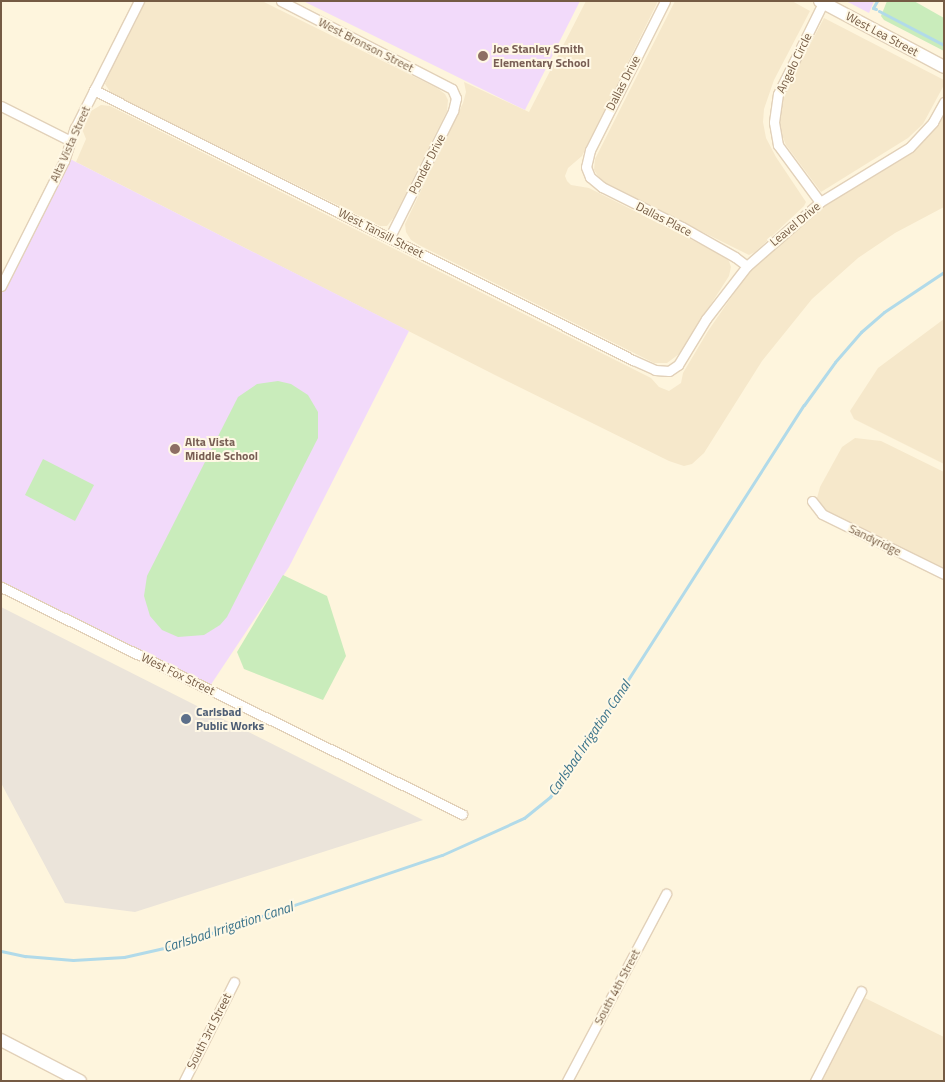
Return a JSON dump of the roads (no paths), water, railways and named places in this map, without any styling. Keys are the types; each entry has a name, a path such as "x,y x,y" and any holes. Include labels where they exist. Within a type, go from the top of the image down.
{"main road":[{"name":"West Lea Street","path":"822,2 944,67"},
{"path":"1,1040 80,1081"}],"street":[{"name":"Alta Vista Street","path":"1,286 64,161 75,128 139,1"},
{"name":"West Bronson Street","path":"280,1 452,89"},
{"name":"Dallas Drive","path":"586,167 590,150 664,1"},
{"name":"Angelo Circle","path":"820,202 781,151 776,137 774,122 778,94 822,2"},
{"name":"Ponder Drive","path":"390,237 453,111 456,98 452,89"},
{"name":"West Tansill Street","path":"94,90 633,360 656,370 669,371"},
{"name":"Leavel Drive","path":"669,371 678,365 706,319 747,266 820,202 910,147 932,122 944,102"},
{"path":"1,106 71,141"},
{"name":"Dallas Place","path":"586,167 590,177 602,187 682,228 735,257 747,266"},
{"name":"Sandyridge","path":"812,501 822,514 944,574"},
{"name":"West Fox Street","path":"1,587 462,814"},
{"name":"South 4th Street","path":"567,1081 666,894"},
{"name":"South 3rd Street","path":"184,1081 234,982"},
{"path":"815,1081 862,991"}],"waterway":[{"path":"876,9 873,8 877,1"},
{"path":"879,11 944,45"},
{"name":"Carlsbad Irrigation Canal","path":"1,951 25,956 73,960 124,957 173,946 442,855 524,818 550,797 574,764 804,405 835,362 861,332 884,312 944,272"}],"place":[{"name":"Joe Stanley Smith Elementary School","path":"483,56"},
{"name":"Alta Vista Middle School","path":"175,449"},
{"name":"Carlsbad Public Works","path":"186,719"}]}
